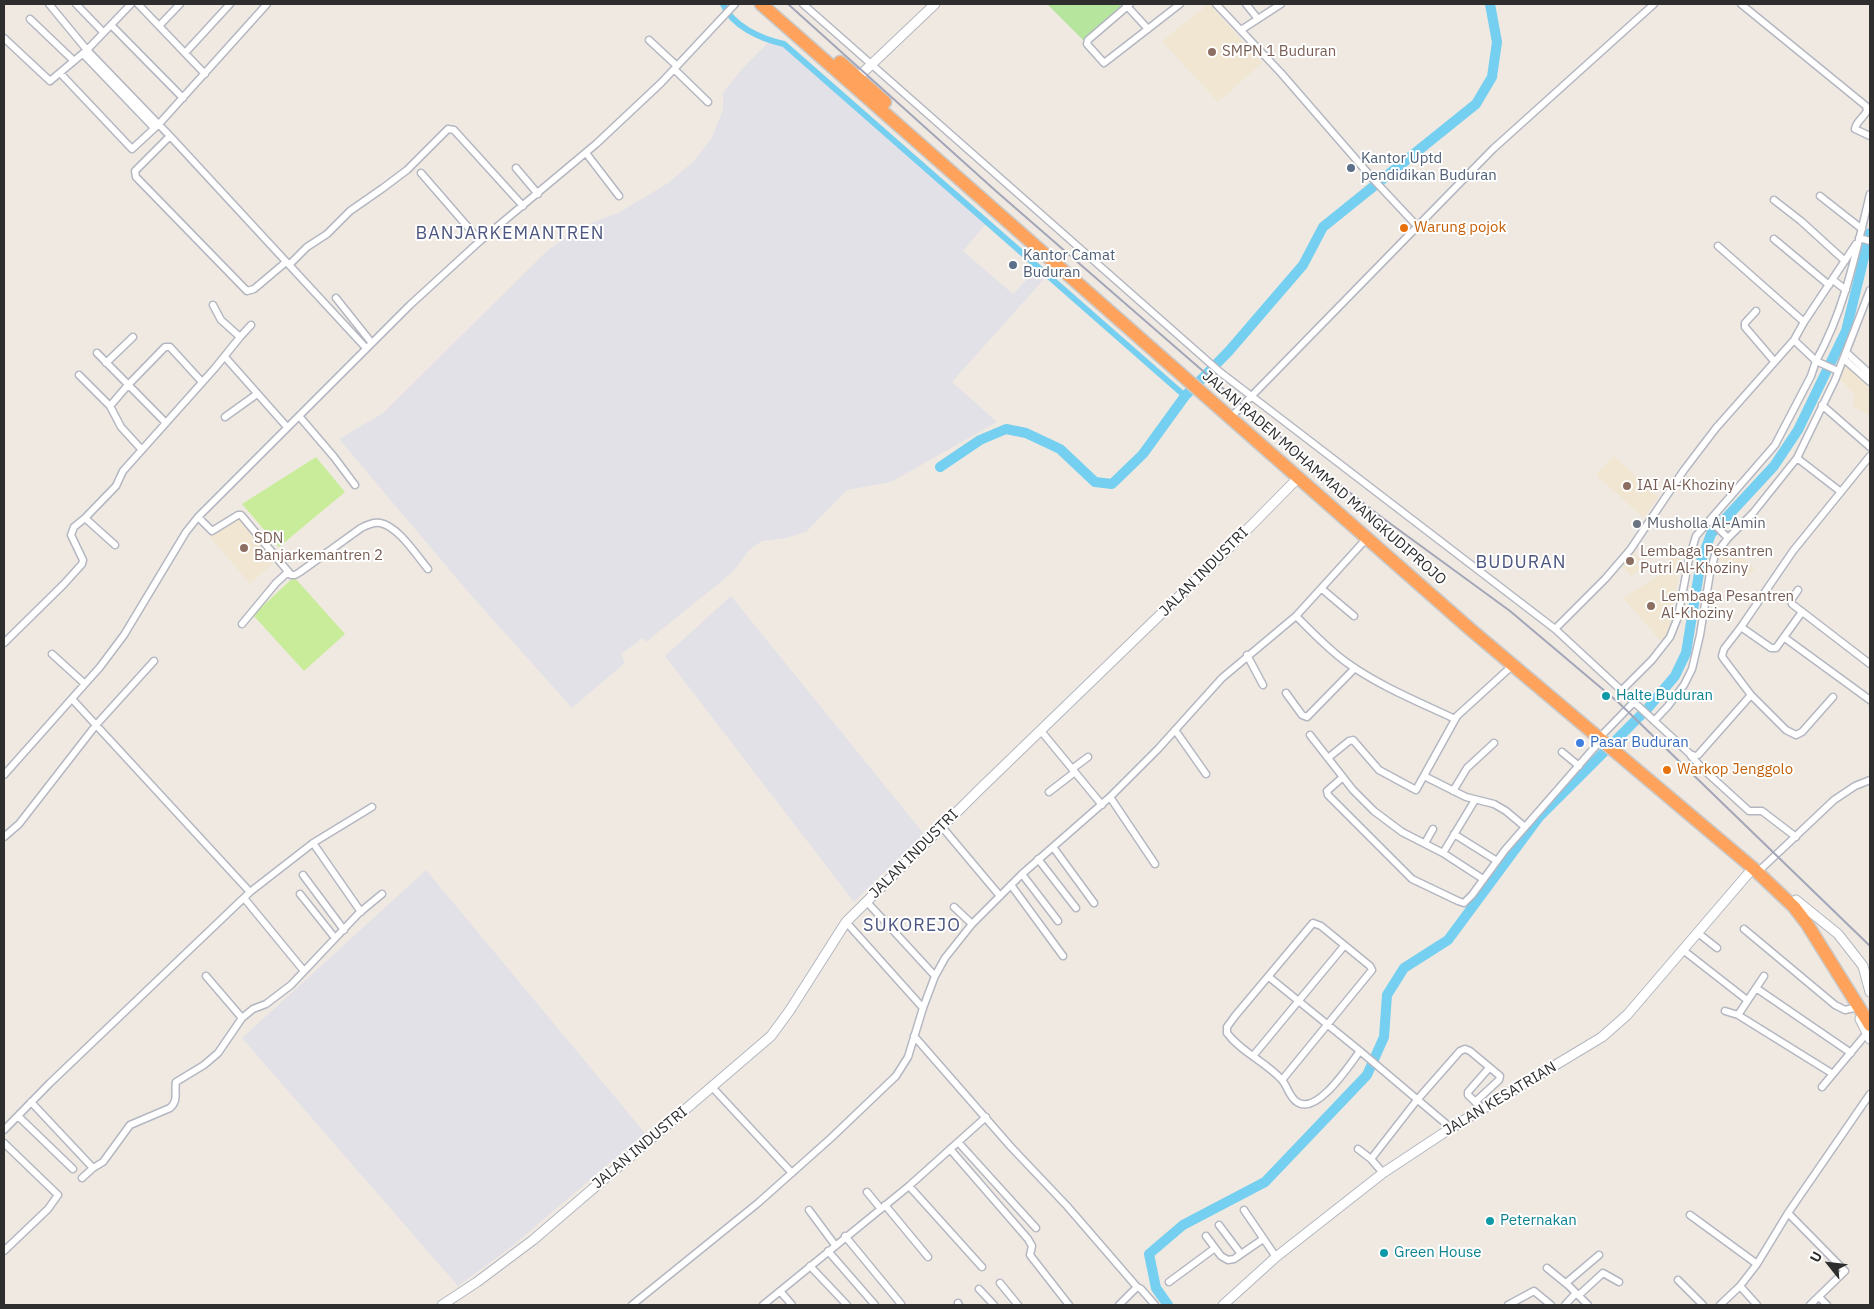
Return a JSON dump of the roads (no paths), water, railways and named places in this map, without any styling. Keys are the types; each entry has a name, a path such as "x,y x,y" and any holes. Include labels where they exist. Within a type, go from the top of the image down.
{"highway":[{"name":"JALAN RADEN MOHAMMAD MANGKUDIPROJO","path":"761,4 855,81 1192,378 1298,478 1367,538 1796,900 1817,925 1870,1011"},
{"name":"JALAN RADEN MOHAMMAD MANGKUDIPROJO","path":"774,4 855,81"},
{"name":"JALAN RADEN MOHAMMAD MANGKUDIPROJO","path":"1205,390 1234,413 1473,626"},
{"name":"JALAN RADEN MOHAMMAD MANGKUDIPROJO","path":"1487,638 1514,664 1603,737"},
{"name":"JALAN RADEN MOHAMMAD MANGKUDIPROJO","path":"1757,868 1808,924 1849,990 1869,1032"}],"street":[{"path":"49,4 85,52 156,126 170,136 366,348"},
{"path":"76,4 103,32"},
{"path":"4,38 48,81 52,81 85,52 131,4"},
{"path":"138,4 205,74"},
{"path":"159,26 180,4"},
{"path":"185,53 230,4"},
{"path":"61,74 130,148 134,148 205,74 267,4"},
{"path":"803,4 1220,372 1555,629 1648,714 1704,770 1749,811 1762,811 1796,837"},
{"path":"855,81 935,4"},
{"path":"1148,29 1128,5 1088,40 1087,44 1103,62 1107,63 1180,4"},
{"path":"1216,4 1417,226"},
{"path":"1246,4 1258,18"},
{"path":"1241,30 1281,4"},
{"path":"1234,413 1508,134 1654,4"},
{"path":"1741,4 1866,106 1866,113 1855,128 1870,136"},
{"path":"4,775 72,699 124,635 186,532 198,517 371,342 480,241 586,153 675,67 730,8"},
{"path":"30,20 74,62"},
{"path":"111,25 182,98"},
{"path":"649,40 708,102"},
{"path":"170,136 135,171 136,177 247,291 254,289 327,234 339,219 364,199 383,188 407,170 448,129 454,130 524,206"},
{"path":"586,153 619,196"},
{"path":"516,168 538,194"},
{"path":"421,173 480,241"},
{"path":"1622,690 1652,660 1670,637 1678,617 1693,543 1701,530 1775,445 1819,362 1836,321 1856,256 1863,240 1862,229 1870,194"},
{"path":"1820,196 1862,229"},
{"path":"1774,200 1801,221 1845,261"},
{"path":"1774,239 1831,282 1846,290"},
{"path":"1555,629 1605,579 1630,550 1684,470 1716,428 1794,340 1845,261 1863,240"},
{"path":"1718,246 1804,322"},
{"path":"1654,721 1668,706 1688,676 1700,635 1715,555 1726,536 1753,513 1797,458 1836,370 1844,359 1870,290"},
{"path":"336,298 371,342"},
{"path":"214,305 220,318 240,337"},
{"path":"1756,311 1745,323 1745,327 1774,361"},
{"path":"4,643 82,564 83,560 71,535 74,527 116,486 123,471 225,358 240,337 251,326"},
{"path":"106,363 133,337"},
{"path":"1794,340 1819,362 1836,370"},
{"path":"110,406 128,385 168,346 202,382"},
{"path":"1846,352 1870,374"},
{"path":"97,353 166,422"},
{"path":"225,358 287,427"},
{"path":"1844,359 1870,382"},
{"path":"78,376 110,406 121,427 142,450"},
{"path":"226,417 257,394"},
{"path":"1822,405 1870,447"},
{"path":"298,416 334,457 355,485"},
{"path":"1833,697 1802,732 1796,735 1786,730 1751,695 1722,656 1724,649 1793,551 1870,456"},
{"path":"1797,458 1841,492"},
{"name":"JALAN INDUSTRI","path":"442,1305 477,1282 533,1240 777,1029 846,922 1226,551 1298,478"},
{"path":"198,517 212,531 241,515 288,572 294,575 361,528 372,523 379,523 394,531 428,569"},
{"path":"85,518 115,545"},
{"path":"1710,521 1726,536"},
{"path":"632,1305 705,1247 792,1172 896,1076 908,1057 935,976 972,924 1038,859 1110,798 1222,678 1296,616 1367,538"},
{"path":"242,624 276,583 288,572"},
{"path":"1322,589 1354,616"},
{"path":"1798,590 1791,603 1870,664"},
{"path":"1741,627 1771,648 1776,648 1802,612"},
{"path":"1296,616 1354,668 1455,720"},
{"path":"1784,638 1870,700"},
{"path":"52,654 84,684"},
{"path":"1247,656 1263,685"},
{"path":"4,838 19,824 96,725 154,661"},
{"path":"1328,758 1352,740 1376,767 1412,789 1417,789 1455,720 1464,709 1514,664"},
{"path":"1286,693 1302,715 1306,717 1354,668"},
{"path":"1690,754 1695,756 1700,753 1751,695"},
{"path":"72,699 250,892"},
{"path":"1343,777 1329,789 1327,794 1412,879 1462,903 1469,900 1497,861 1525,827 1634,702"},
{"path":"1175,730 1206,774"},
{"path":"1041,731 1102,805"},
{"path":"1310,735 1343,777 1374,811 1397,828 1443,853 1484,879"},
{"path":"1453,791 1467,768 1494,743"},
{"path":"1562,752 1579,766"},
{"path":"1049,792 1088,757"},
{"path":"1424,776 1475,800 1494,804 1506,811 1525,827"},
{"path":"1757,868 1796,837 1834,800 1855,786 1870,780"},
{"path":"1110,798 1155,864"},
{"path":"1443,853 1475,800"},
{"path":"4,1130 250,892 312,843 372,808"},
{"path":"942,827 1000,896"},
{"path":"1425,843 1433,829"},
{"path":"1454,834 1497,861"},
{"path":"312,843 361,912"},
{"path":"1053,847 1094,903"},
{"path":"1038,859 1076,908"},
{"name":"JALAN KESATRIAN","path":"1223,1305 1276,1257 1383,1173 1451,1128 1608,1033 1757,868"},
{"path":"1022,874 1058,921"},
{"path":"303,876 344,930"},
{"path":"1010,885 1063,956"},
{"path":"300,894 335,938"},
{"path":"82,1178 103,1162 130,1125 170,1108 176,1101 176,1082 218,1053 242,1018 276,997 361,912 382,894"},
{"path":"244,898 304,971"},
{"name":"JALAN RADEN MOHAMMAD MANGKUDIPROJO","path":"1796,900 1838,934 1867,968 1870,992"},
{"path":"866,901 935,976"},
{"path":"954,907 972,924"},
{"path":"846,922 923,1008"},
{"path":"1282,1080 1372,970 1371,967 1321,926 1313,923 1235,1016 1226,1030 1228,1035 1282,1080 1296,1102 1303,1105 1312,1104 1326,1094 1360,1051"},
{"path":"1744,929 1835,1005 1845,1010 1854,1008"},
{"path":"1698,933 1717,948"},
{"path":"1253,1056 1344,946"},
{"path":"1683,950 1747,1000"},
{"path":"206,976 242,1018"},
{"path":"1738,1016 1764,976"},
{"path":"1269,977 1451,1128"},
{"path":"1756,988 1851,1053"},
{"name":"JALAN RADEN MOHAMMAD MANGKUDIPROJO","path":"1849,990 1854,1008 1869,1032"},
{"path":"1725,1011 1738,1016 1833,1074"},
{"path":"1822,1087 1869,1032"},
{"path":"914,1036 1011,1147 1067,1206 1155,1305"},
{"path":"1371,1159 1417,1100 1460,1051 1465,1049 1470,1050 1500,1076 1475,1102"},
{"path":"1482,1109 1468,1092 1489,1068"},
{"path":"712,1087 792,1172"},
{"path":"1720,1305 1740,1286 1757,1264 1788,1213 1870,1094"},
{"path":"31,1102 93,1168"},
{"path":"18,1116 72,1169"},
{"path":"763,1305 845,1236 909,1186 986,1117"},
{"path":"958,1142 1036,1228"},
{"path":"4,1143 58,1195 48,1209 4,1251"},
{"path":"950,1149 1028,1239 1032,1246 1030,1255 1069,1305"},
{"path":"1358,1149 1371,1159 1383,1173"},
{"path":"909,1186 982,1267"},
{"path":"867,1192 928,1257"},
{"path":"809,1210 835,1245"},
{"path":"1244,1210 1276,1257"},
{"path":"1788,1213 1845,1271 1810,1305"},
{"path":"1690,1215 1757,1264"},
{"path":"1219,1224 1241,1254"},
{"path":"845,1236 901,1304"},
{"path":"1206,1236 1227,1260 1233,1259 1263,1239"},
{"path":"1169,1282 1215,1248"},
{"path":"828,1251 876,1305"},
{"path":"1566,1283 1599,1255"},
{"path":"810,1266 848,1305"},
{"path":"1547,1268 1566,1283 1588,1305"},
{"path":"1565,1305 1603,1273 1619,1282"},
{"path":"1678,1280 1703,1305"},
{"path":"1000,1283 1018,1305"},
{"path":"1740,1286 1757,1305"},
{"path":"1119,1305 1137,1287"},
{"path":"979,1289 994,1305"},
{"path":"780,1291 792,1305"},
{"path":"1508,1305 1534,1291 1551,1305"},
{"path":"1818,1297 1827,1305"}],"waterway":[{"path":"723,4 727,12 740,25 766,39 784,44 1185,396"},
{"path":"940,467 980,440 1006,429 1026,433 1060,449 1095,482 1112,484 1143,454 1185,396 1229,351 1303,265 1323,227 1476,104 1492,77 1497,42 1490,4"},
{"path":"1168,1305 1156,1288 1149,1254 1183,1225 1265,1182 1367,1075 1384,1037 1387,995 1404,968 1448,940 1539,817 1648,708 1675,676 1686,653 1701,561 1711,534 1774,466 1798,430 1846,331 1870,233"}],"railway":[{"path":"788,4 997,192 1242,405 1323,472 1384,519 1510,611 1619,703 1870,946"}],"place":[{"name":"SMPN 1 Buduran","path":"1212,52"},
{"name":"Kantor Uptd pendidikan Buduran","path":"1351,168"},
{"name":"Warung pojok","path":"1404,228"},
{"name":"Kantor Camat Buduran","path":"1013,265"},
{"name":"IAI Al-Khoziny","path":"1627,486"},
{"name":"Musholla Al-Amin","path":"1637,524"},
{"name":"SDN Banjarkemantren 2","path":"244,548"},
{"name":"Lembaga Pesantren Putri Al-Khoziny","path":"1630,561"},
{"name":"Lembaga Pesantren Al-Khoziny","path":"1651,606"},
{"name":"Halte Buduran","path":"1606,696"},
{"name":"Pasar Buduran","path":"1580,743"},
{"name":"Warkop Jenggolo","path":"1667,770"},
{"name":"Peternakan","path":"1490,1221"},
{"name":"Green House","path":"1384,1253"}],"district":[{"name":"BANJARKEMANTREN","path":"510,234"},
{"name":"BUDURAN","path":"1521,563"},
{"name":"SUKOREJO","path":"912,926"}]}
